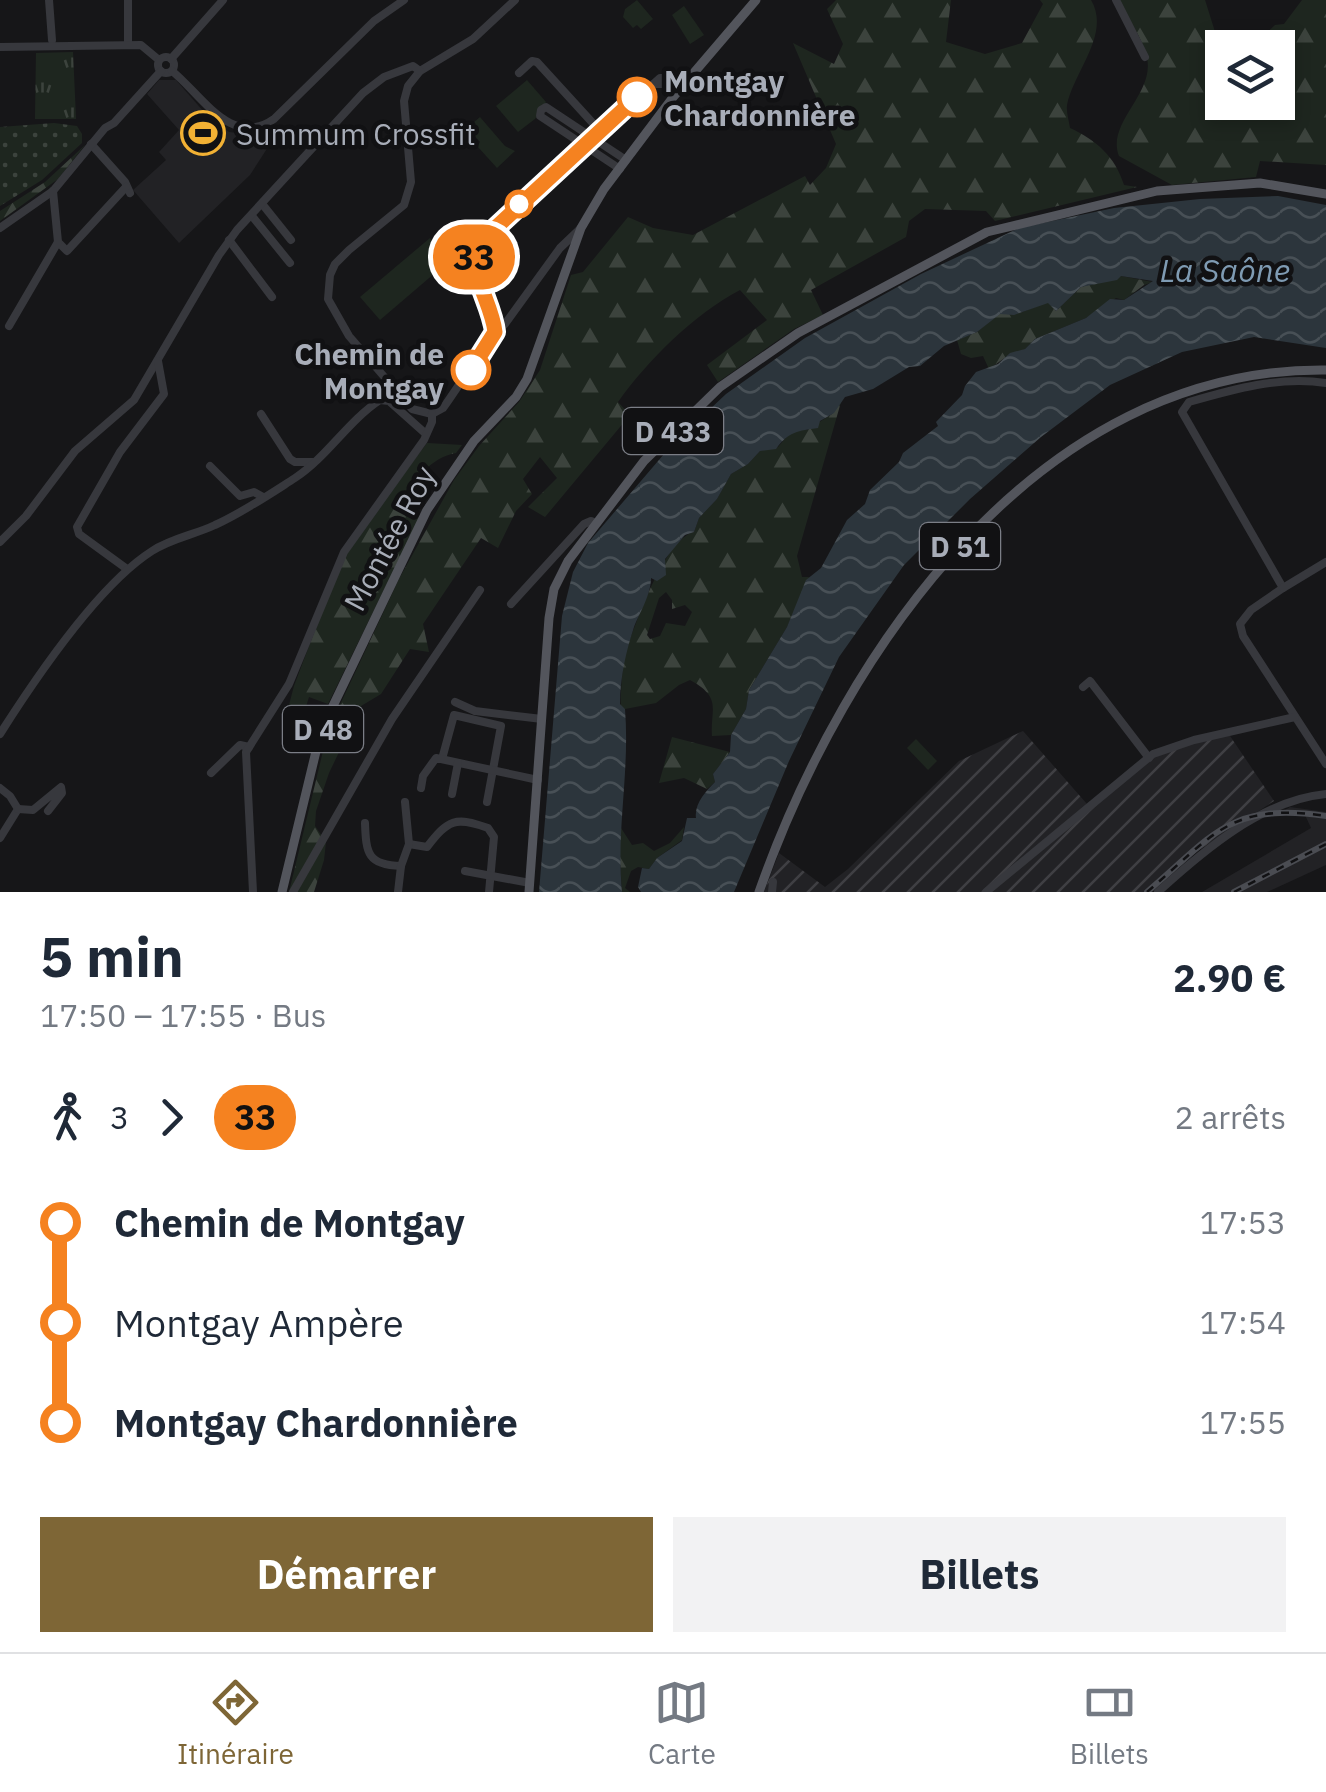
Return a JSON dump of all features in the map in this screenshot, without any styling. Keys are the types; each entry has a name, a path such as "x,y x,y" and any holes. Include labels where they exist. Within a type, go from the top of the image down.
{"main road":[{"name":"D 48","path":"581,228 677,93 756,0"},
{"name":"D 433","path":"530,888 554,589 568,561 644,461 720,387 798,333 987,232 1157,192 1260,183 1326,194"},
{"name":"Montée Roy","path":"282,892 319,740 332,708 428,510 474,440 516,397 527,379 581,228"},
{"name":"D 51","path":"761,892 778,838 864,672 917,595 970,536 1033,479 1101,432 1177,395 1261,374 1326,370"}],"street":[{"path":"49,0 52,40"},
{"path":"128,0 128,45"},
{"path":"0,47 128,45 140,46 160,60 171,59 223,0"},
{"path":"171,59 172,71 223,121 238,128 258,127 274,119 374,21 404,0"},
{"path":"515,0 473,39 420,71 408,86 404,100 410,182 404,206 335,264 328,299 339,322 374,367 412,409 432,414 443,408 495,332 506,324 560,248 581,228"},
{"path":"1116,0 1145,57"},
{"path":"160,60 161,71"},
{"path":"519,73 532,62 538,62 623,164"},
{"path":"0,542 26,516 75,452 134,400 228,240 368,88 406,68 414,66 420,71"},
{"path":"0,228 54,192 92,144 161,71 172,71"},
{"path":"495,332 490,305 475,266 477,245 654,84 666,78 677,93"},
{"path":"654,84 677,93"},
{"path":"596,134 546,107 541,110 540,116 584,145 623,164"},
{"path":"58,242 66,250 128,190 92,144"},
{"path":"9,326 58,242 54,192"},
{"path":"262,206 291,240"},
{"path":"252,216 290,263"},
{"path":"228,240 272,297"},
{"path":"128,569 79,534 78,528 107,472 164,394 158,361"},
{"path":"1283,588 1182,412 1189,402 1236,388 1288,380 1326,382"},
{"path":"0,734 60,646 128,569 163,544 216,525 317,461 380,400 390,401 426,434"},
{"path":"261,414 290,459 317,461"},
{"path":"253,892 248,749 289,684 344,552 426,434 432,414"},
{"path":"210,466 240,496 254,492 262,497"},
{"path":"511,604 584,524 596,524"},
{"path":"1326,562 1251,610 1240,624 1243,636 1326,764"},
{"path":"293,892 392,718 480,590"},
{"path":"1082,687 1090,681 1149,758"},
{"path":"455,702 476,711 542,719"},
{"path":"442,759 454,715 501,726 487,802"},
{"path":"986,892 1149,758 1194,740 1295,717"},
{"path":"211,772 240,744 248,749"},
{"path":"421,788 436,758 538,780"},
{"path":"452,794 458,763"},
{"path":"18,809 32,810 61,787 62,794 48,811"},
{"path":"0,788 18,809"},
{"path":"1158,892 1198,856 1267,812 1326,794"},
{"path":"398,892 409,844 405,802"},
{"path":"0,838 18,809"},
{"path":"365,822 372,859 378,864 401,866"},
{"path":"409,844 428,847 452,822 483,826 494,838 489,892"},
{"path":"464,871 530,888"}],"shaded area":[{"path":"159,80 176,80 204,112 229,132 257,135 270,144 250,175 179,243 133,190 166,160 159,152 179,130 147,94"},
{"path":"1226,730 1274,801 1196,852 1152,892 764,892 779,853 825,887 959,761 1023,731 1087,804 1151,753"},
{"path":"1290,807 1326,812 1326,865 1267,892 1202,892 1311,828 1305,815 1279,814"}],"green space":[{"path":"637,0 653,19 641,29 637,25 633,28 623,17 625,9"},
{"path":"836,0 951,0 946,42 985,54 1022,43 1043,4 1040,0 1091,0 1097,26 1067,105 1070,128 1103,150 1124,185 1137,187 995,221 986,211 925,209 909,221 906,237 811,290 823,315 794,329 718,382 707,365 767,320 740,290 689,325 643,370 618,402 630,415 545,517 528,507 557,478 540,457 523,479 532,494 516,511 498,548 481,538 423,624 429,652 410,649 381,694 361,706 329,773 316,811 315,826 326,842 314,892 289,892 325,743 338,709 399,579 454,480 519,402 540,370 571,275 583,272 628,217 653,228 693,235 805,176 810,185 826,168 836,144 793,43 834,64 843,44 827,9"},
{"path":"1119,0 1205,0 1214,30 1205,30 1205,120 1295,120 1295,30 1270,30 1284,24 1302,0 1326,0 1326,165 1260,161 1256,177 1172,185 1119,156 1119,132 1148,71 1142,43"},
{"path":"684,6 704,35 690,44 672,15"},
{"path":"73,52 76,119 35,119 36,53"},
{"path":"527,80 546,102 535,119 518,132 496,106"},
{"path":"480,117 505,146 515,151 497,168 467,128"},
{"path":"54,123 77,126 82,143 42,180 0,206 0,127"},
{"path":"85,145 58,179 0,221 0,211 45,182"},
{"path":"430,238 449,261 380,320 360,297"},
{"path":"1121,276 1153,282 1124,300 1116,298 1086,318 1035,339 989,369 983,356 971,358 961,354 957,340 977,332 1000,313 1020,313 1048,302 1056,311 1081,287"},
{"path":"841,402 797,556 802,577 809,577 787,627 749,690 746,709 731,735 712,736 711,699 690,680 656,703 621,707 625,653 652,585 672,550 694,532 699,518 717,499 731,474 760,451 778,447 790,433 807,430 832,414","holes":["666,592 672,609 685,605 692,612 685,626 666,623 660,636 650,639 647,635 659,598"]},
{"path":"427,443 462,445 456,453 430,465 411,487 403,504 420,516 328,704 309,697 291,753 283,728 294,686 335,577 351,544"},
{"path":"672,737 730,752 713,774 715,782 707,789 684,778 659,783"},
{"path":"916,739 937,761 928,770 907,748"},
{"path":"684,827 682,840 649,869 638,867 631,871 625,888 630,892 622,892 621,828 632,845 643,843 654,851 670,843"}],"water":[{"name":"La Saône","path":"1278,196 1326,205 1326,348 1254,337 1182,352 1110,385 1041,437 970,499 904,565 839,657 789,761 734,892 641,892 638,887 642,868 649,869 657,858 682,841 687,818 696,818 699,803 715,782 713,774 730,752 731,735 746,709 749,690 787,627 806,580 821,568 847,520 865,504 870,490 899,462 903,453 938,426 936,422 962,395 976,372 1025,349 1035,339 1086,318 1110,299 1124,300 1153,281 1121,276 1081,287 1056,311 1048,303 1014,315 1000,314 977,332 944,346 920,366 909,367 873,389 845,397 834,413 820,421 818,428 790,435 776,449 760,451 731,474 717,499 699,518 694,532 685,535 665,559 666,575 657,581 651,578 628,646 620,704 625,709 626,732 622,892 539,892 562,616 573,572 588,543 670,447 726,394 805,338 921,274 1019,228 1114,208"}],"railway":[{"path":"1147,892 1225,827 1267,814 1326,816"},
{"path":"1234,892 1326,844"}],"bus line":[{"name":"33","path":"471,370 495,332 490,305 475,266 477,245 637,97"}],"place":[{"name":"Montgay Chardonnière","path":"637,97"},
{"name":"Summum Crossfit","path":"203,133"},
{"name":"Chemin de Montgay","path":"471,370"}]}
